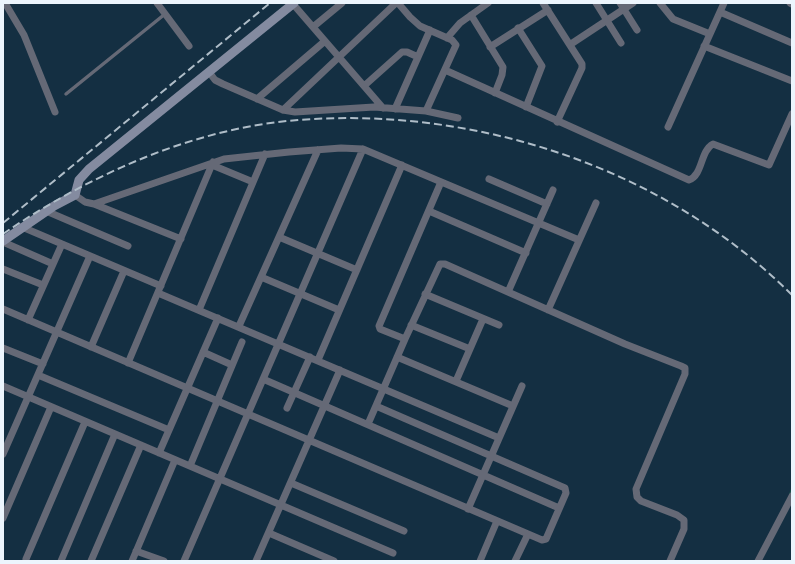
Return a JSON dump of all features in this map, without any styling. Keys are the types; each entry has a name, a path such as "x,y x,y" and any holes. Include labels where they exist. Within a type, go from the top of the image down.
{"street":[{"path":"5,3 24,35 55,112"},
{"path":"157,3 189,46"},
{"path":"53,264 3,242 46,211 75,195 82,175 293,3 383,108"},
{"path":"313,27 342,3"},
{"path":"283,110 397,3 416,22 454,42 456,45 426,111"},
{"path":"447,38 460,23 488,3"},
{"path":"543,3 571,44 580,60 582,68 557,122"},
{"path":"596,3 621,43"},
{"path":"620,3 637,30"},
{"path":"571,44 608,22 634,3"},
{"path":"660,3 673,19 710,34"},
{"path":"668,127 724,3"},
{"path":"490,47 548,10"},
{"path":"720,12 792,43"},
{"path":"471,15 503,67 502,75 495,93"},
{"path":"518,28 542,66 526,107"},
{"path":"395,109 430,30"},
{"path":"257,99 325,40"},
{"path":"704,46 792,81"},
{"path":"364,86 402,52 407,52 418,57"},
{"path":"445,70 557,122 689,180 695,176 708,147 713,144 769,165 792,114"},
{"path":"209,72 216,80 283,110 295,112 383,108 426,111 458,118"},
{"path":"94,204 212,164 224,158 318,150 363,149 540,222 579,240"},
{"path":"184,561 363,149"},
{"path":"239,326 278,236 318,150"},
{"path":"199,310 265,154"},
{"path":"212,164 253,182"},
{"path":"128,363 212,164"},
{"path":"318,360 402,165"},
{"path":"489,179 547,204"},
{"path":"405,339 380,329 379,326 441,182"},
{"path":"508,292 553,190"},
{"path":"75,195 85,202 94,204 181,239"},
{"path":"548,310 596,203"},
{"path":"46,211 128,246"},
{"path":"429,211 526,253"},
{"path":"22,227 124,270 199,310 499,438"},
{"path":"278,236 357,270"},
{"path":"28,320 62,244"},
{"path":"3,454 90,256"},
{"path":"368,424 438,265 442,264 685,368 685,374 636,489 637,498 677,515 684,520 684,529 670,561"},
{"path":"3,269 43,286"},
{"path":"91,347 124,270"},
{"path":"261,277 339,310"},
{"path":"425,294 499,325"},
{"path":"3,309 188,389 248,413 468,509 542,540 546,539 566,493 565,488 376,406"},
{"path":"159,453 218,318"},
{"path":"456,381 483,319"},
{"path":"411,325 470,349"},
{"path":"190,466 242,342"},
{"path":"3,348 42,364"},
{"path":"203,352 232,365"},
{"path":"397,356 513,406"},
{"path":"287,408 310,357"},
{"path":"256,561 340,370"},
{"path":"38,375 169,430"},
{"path":"263,379 559,508"},
{"path":"3,386 393,553"},
{"path":"468,509 482,474 522,386"},
{"path":"3,518 51,407"},
{"path":"26,559 86,422"},
{"path":"61,561 115,434"},
{"path":"91,561 141,445"},
{"path":"132,561 175,460"},
{"path":"291,483 404,532"},
{"path":"758,561 792,496"},
{"path":"480,561 497,521"},
{"path":"269,532 334,561"},
{"path":"515,561 528,534"},
{"path":"136,550 164,561"}],"lane":[{"path":"66,94 165,14"}],"waterway":[{"path":"790,494 792,489"}],"railway":[{"path":"3,223 270,3"},
{"path":"3,234 36,212 71,192 107,174 182,144 220,133 259,125 298,120 365,118 432,124 499,136 564,155 627,180 686,212 742,250 792,295"}]}
